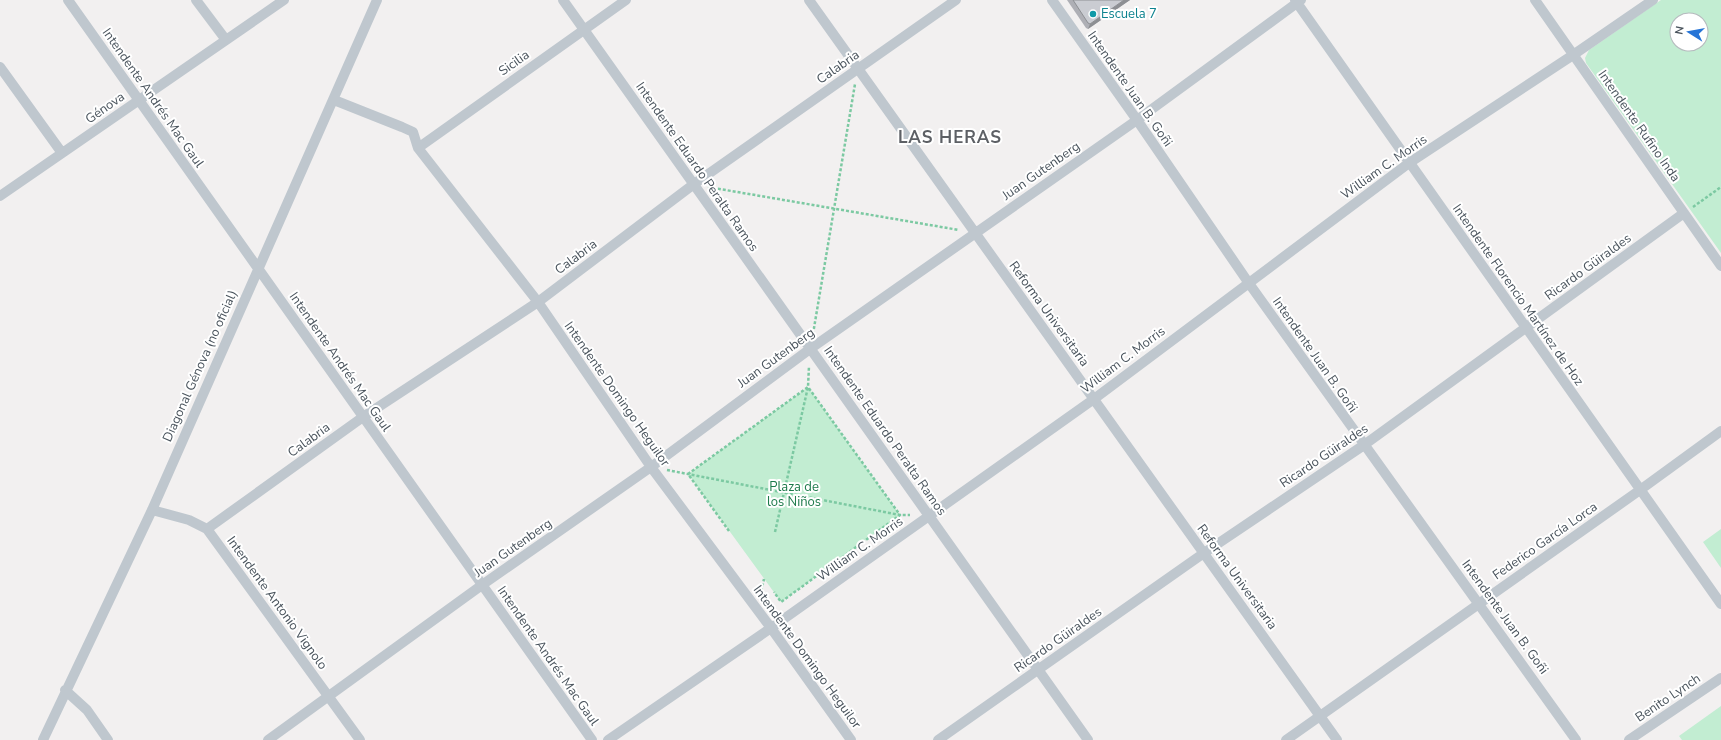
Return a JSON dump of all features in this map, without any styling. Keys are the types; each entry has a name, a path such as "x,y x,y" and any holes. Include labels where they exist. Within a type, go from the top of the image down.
{"street":[{"name":"Intendente Andrés Mac Gaul","path":"68,0 592,740"},
{"path":"196,0 226,40"},
{"name":"Génova","path":"0,196 284,0"},
{"name":"Diagonal Génova (no oficial)","path":"43,740 152,510 378,0"},
{"name":"Intendente Eduardo Peralta Ramos","path":"563,0 1088,740"},
{"name":"Sicilia","path":"418,148 626,0"},
{"name":"Reforma Universitaria","path":"809,0 1337,740"},
{"name":"Calabria","path":"207,529 363,417 538,302 694,184 956,0"},
{"name":"Intendente Juan B. Goñi","path":"1052,0 1137,120 1248,282 1576,740"},
{"name":"Intendente Rufino Inda","path":"1535,0 1721,266"},
{"name":"William C. Morris","path":"608,740 771,628 1094,399 1248,282 1409,163 1574,55 1653,0"},
{"name":"Juan Gutenberg","path":"268,740 482,585 651,467 810,349 1137,120 1298,1"},
{"name":"Intendente Florencio Martínez de Hoz","path":"1298,1 1409,163 1721,604"},
{"path":"0,67 62,153"},
{"name":"Intendente Domingo Heguilor","path":"334,100 402,126 413,132 418,148 538,302 651,467 771,628 851,740"},
{"name":"Ricardo Güiraldes","path":"938,740 1204,553 1364,445 1684,213"},
{"name":"Federico García Lorca","path":"1286,740 1721,431"},
{"name":"Intendente Antonio Vignolo","path":"152,510 189,520 207,529 360,740"},
{"name":"Benito Lynch","path":"1629,740 1721,678"},
{"path":"66,690 87,710 108,740"}],"path":[{"path":"775,532 808,387 810,349 858,69"},
{"path":"694,184 975,233"},
{"path":"1684,213 1721,187"},
{"path":"688,474 808,387"},
{"path":"808,387 900,515"},
{"path":"651,467 900,515 929,516"},
{"path":"688,474 730,531"},
{"path":"774,592 781,602 900,515"}],"green space":[{"path":"1661,0 1721,0 1721,253 1586,63 1585,58 1589,50"},
{"name":"Plaza de los Niños","path":"808,387 900,515 781,602 688,474"},
{"path":"1721,529 1721,568 1703,542"},
{"path":"1721,706 1721,740 1682,740 1679,736"}],"building":[{"name":"Escuela 7","path":"1073,0 1124,0 1090,24"}],"place":[{"name":"Escuela 7","path":"1093,14"}],"district":[{"name":"LAS HERAS","path":"950,137"}]}
